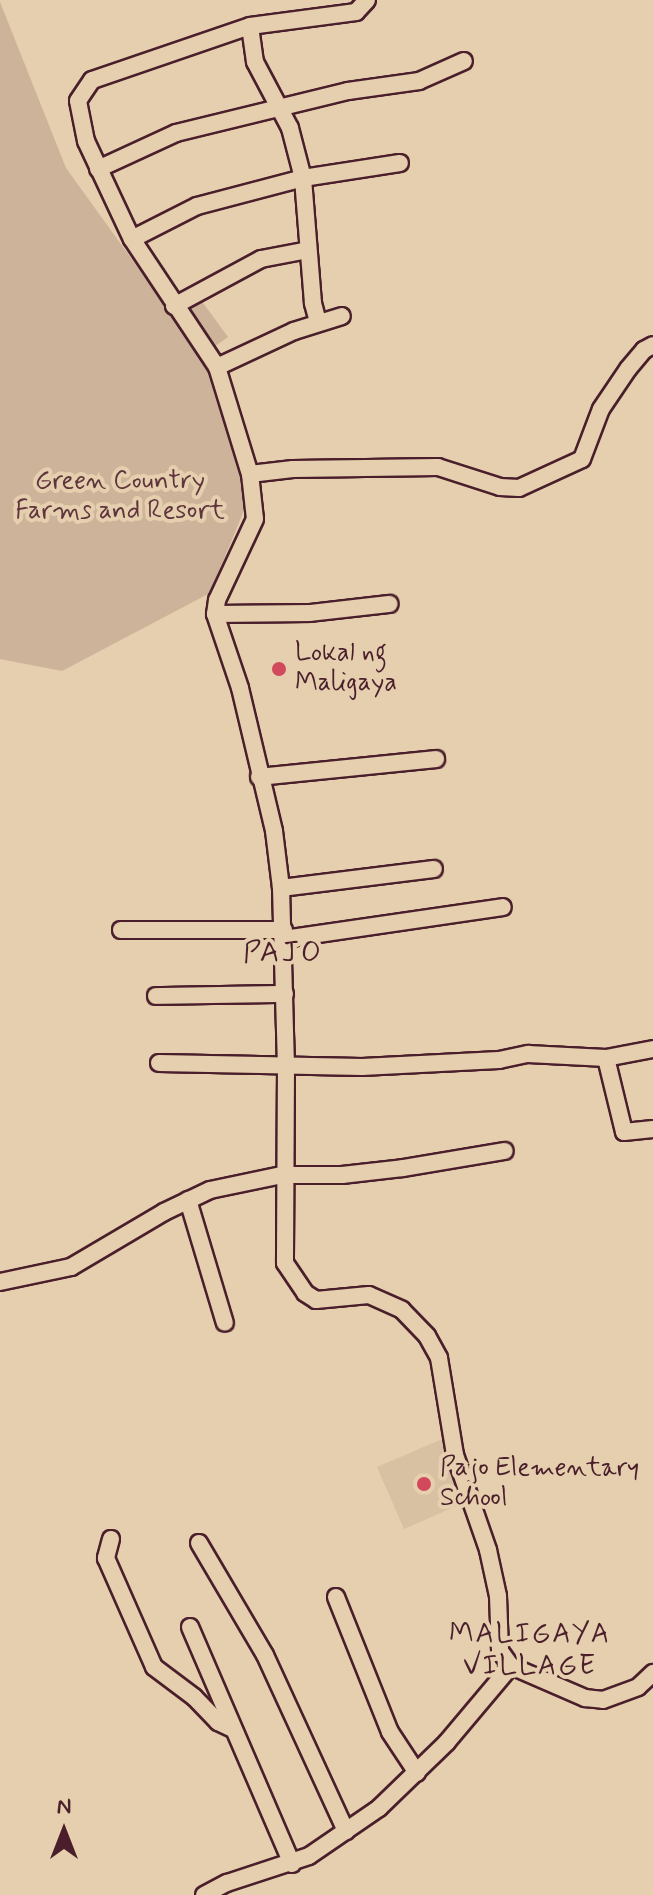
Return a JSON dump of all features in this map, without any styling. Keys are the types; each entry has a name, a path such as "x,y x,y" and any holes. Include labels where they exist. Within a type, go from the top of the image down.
{"street":[{"path":"367,0 356,12 250,26 92,80 78,101 81,126 132,239 217,367 250,474 255,519 217,600 215,614 234,664 274,831 281,888 286,1066 282,1175 285,1263 305,1293 316,1300 369,1295 402,1310 419,1324 439,1358 455,1455 479,1517 496,1584 500,1651 511,1666 585,1698 603,1700 638,1687 653,1673"},
{"path":"250,26 255,62 290,128 303,178 308,250 318,322"},
{"path":"98,169 176,133 348,91 419,81 464,61"},
{"path":"132,239 197,206 303,178 400,163"},
{"path":"174,306 261,259 308,250"},
{"path":"217,367 318,322 342,316"},
{"path":"250,474 293,469 438,467 500,487 519,488 582,459 601,409 628,369 644,350 653,345"},
{"path":"215,614 310,613 389,604"},
{"path":"259,777 436,759"},
{"path":"281,888 434,869"},
{"path":"121,930 284,934 503,907"},
{"path":"156,996 285,994"},
{"path":"159,1063 286,1066 434,1064 499,1060 528,1054 606,1058 653,1049"},
{"path":"606,1058 624,1132 653,1129"},
{"path":"0,1282 71,1267 210,1190 282,1175 342,1175 505,1151"},
{"path":"188,1200 225,1323"},
{"path":"111,1539 106,1558 154,1667 194,1697 218,1722 231,1728"},
{"path":"199,1543 265,1655 346,1831"},
{"path":"336,1597 390,1732 417,1773"},
{"path":"190,1627 292,1864"},
{"path":"204,1895 229,1889 292,1864 379,1808 417,1773 511,1666"}],"shaded area":[{"name":"Pajo Elementary School","path":"447,1437 468,1501 404,1529 377,1467"}],"green space":[{"name":"Green Country Farms and Resort","path":"0,2 66,168 211,369 247,503 210,593 62,671 0,659"},
{"path":"198,296 228,337 207,352 177,310"}],"place":[{"name":"Lokal ng Maligaya","path":"279,669"},
{"name":"Pajo Elementary School","path":"424,1484"}],"district":[{"name":"PAJO","path":"283,953"},
{"name":"MALIGAYA VILLAGE","path":"530,1651"}]}
